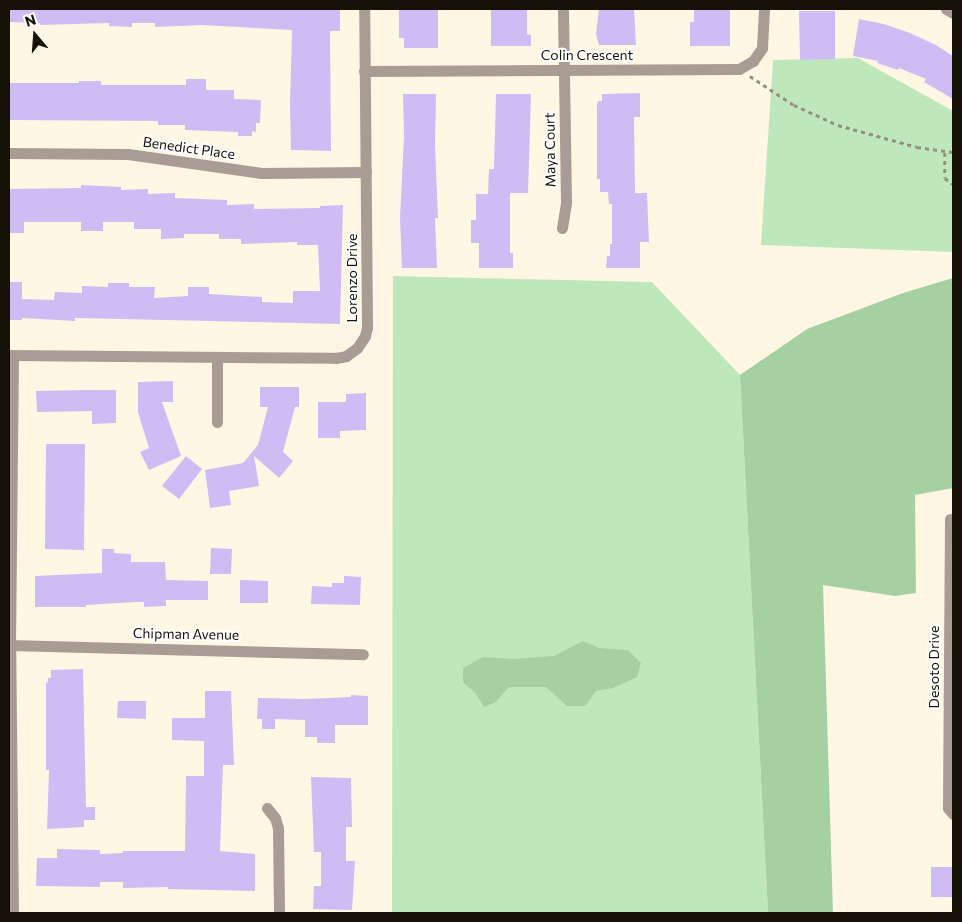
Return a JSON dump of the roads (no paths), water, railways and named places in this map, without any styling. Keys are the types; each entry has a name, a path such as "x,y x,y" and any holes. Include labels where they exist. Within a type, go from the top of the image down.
{"street":[{"name":"Lorenzo Drive","path":"11,355 336,358 350,354 361,344 367,327 364,9"},
{"name":"Maya Court","path":"562,228 566,202 563,9"},
{"name":"Colin Crescent","path":"364,71 739,69 753,61 762,48 764,9"},
{"path":"946,9 953,13"},
{"name":"Benedict Place","path":"9,153 128,154 262,173 366,172"},
{"path":"11,355 9,645 13,913"},
{"path":"217,357 217,422"},
{"name":"Desoto Drive","path":"950,519 951,652 948,808 953,814"},
{"name":"Chipman Avenue","path":"9,645 363,654"},
{"path":"267,808 275,818 278,828 279,913"}]}
